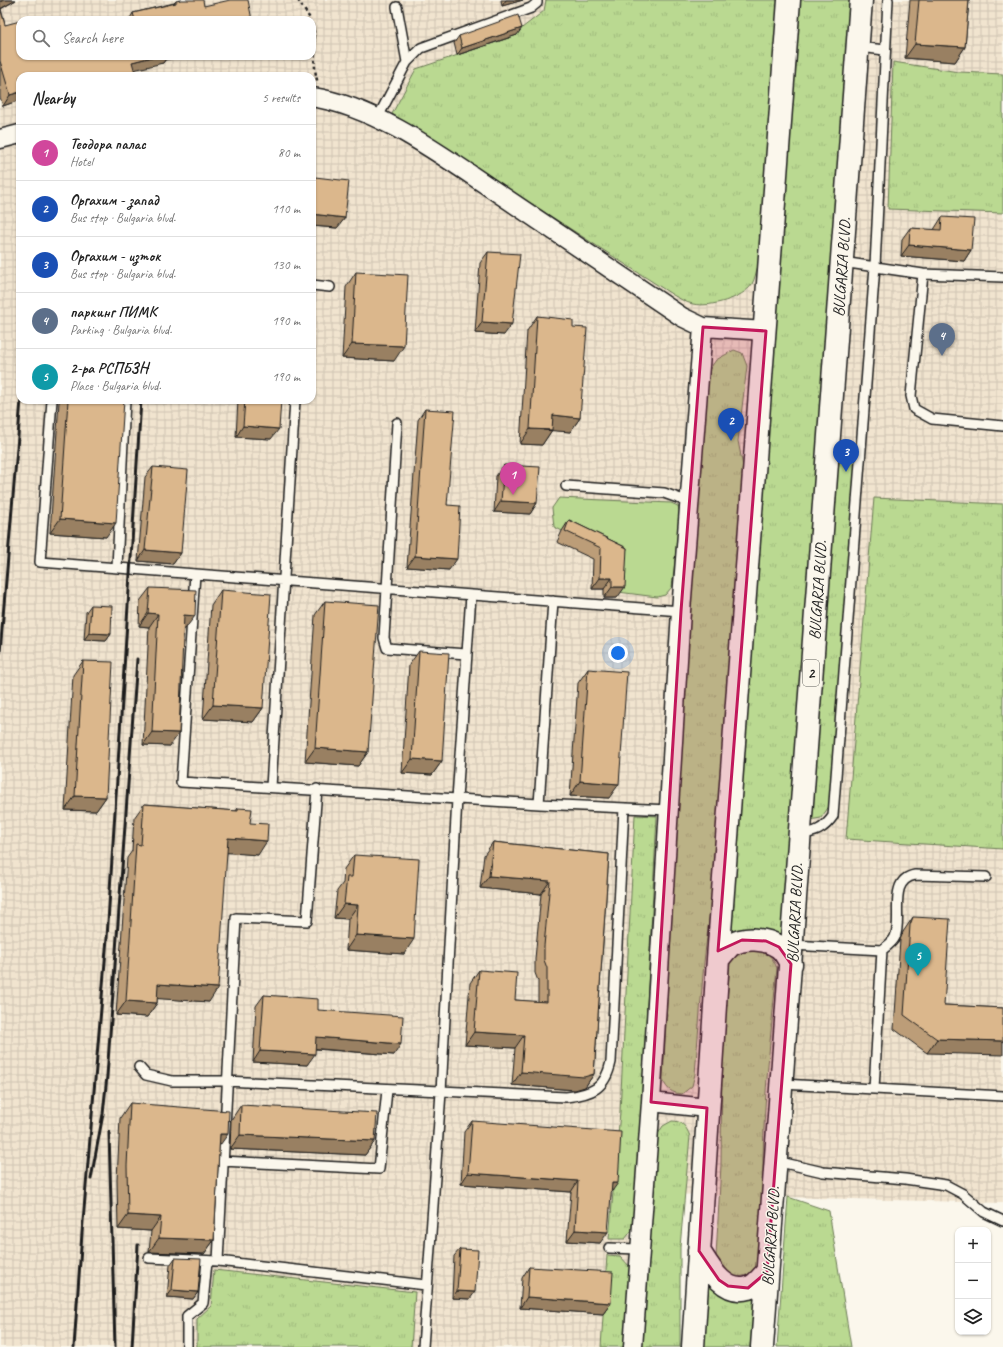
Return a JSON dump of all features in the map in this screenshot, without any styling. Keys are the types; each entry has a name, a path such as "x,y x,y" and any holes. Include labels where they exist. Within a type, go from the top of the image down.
{"highway":[{"path":"692,1347 707,1108 766,331 789,0"},
{"name":"BULGARIA BLVD.","path":"762,1347 861,0"},
{"path":"718,959 730,946 742,940 755,939 766,941 792,955"},
{"path":"699,1251 719,1280 728,1286 748,1288 757,1283 767,1272"}],"street":[{"path":"316,97 350,107 402,132 454,164 682,317 703,327 766,331"},
{"path":"0,139 16,135"},
{"path":"633,1347 651,1102 681,611 703,327"},
{"path":"651,1102 707,1108"}],"lane":[{"path":"377,120 407,62 421,48 531,8 537,3 537,0"},
{"path":"799,834 812,833 826,826 833,816 875,266 884,50 888,0"},
{"path":"397,7 407,62"},
{"path":"858,47 884,50"},
{"path":"842,262 923,274 1003,277"},
{"path":"923,274 911,396 914,409 932,419 1003,426"},
{"path":"316,285 330,287"},
{"path":"52,404 40,562 681,611"},
{"path":"117,567 125,404"},
{"path":"271,787 295,404"},
{"path":"397,423 384,638 387,648 466,654"},
{"path":"566,486 664,493 689,502"},
{"path":"195,574 181,782 317,789 538,804 669,810"},
{"path":"423,1347 426,1285 441,1092 457,799 471,595"},
{"path":"538,804 553,601"},
{"path":"218,1261 226,1081 236,918 307,921 317,789"},
{"path":"139,1067 146,1075 165,1080 226,1081 387,1090 566,1097 588,1094 603,1083 609,1073 611,1062 624,808"},
{"path":"874,1089 882,950 895,937 901,881 907,876 915,875 986,877"},
{"path":"792,955 882,950"},
{"path":"782,1084 1003,1096"},
{"path":"222,1161 379,1169 387,1090"},
{"path":"776,1161 822,1172 905,1179 946,1185 963,1194 984,1212 1003,1221"},
{"path":"609,1248 639,1249"},
{"path":"150,1258 218,1261 426,1285"},
{"path":"187,1347 187,1316 203,1303 207,1261"}],"path":[{"path":"298,0 308,16"},
{"path":"314,60 315,72"},
{"path":"316,76 318,84 316,93"}],"highlighted area":[{"path":"703,327 766,331 718,951 742,940 766,941 779,947 791,964 767,1272 748,1288 728,1286 719,1280 699,1251 707,1108 651,1102 681,611"}],"shaded area":[{"path":"0,0 1003,0 1003,1203 668,1194 658,1347 0,1347"}],"green space":[{"path":"546,0 779,0 758,266 752,284 742,294 726,301 708,305 688,303 673,295 392,114 416,69 509,38 544,11"},
{"path":"798,0 851,0 781,934 731,933"},
{"path":"893,62 959,72 1003,74 1003,213 888,209"},
{"path":"734,350 742,353 747,366 738,441 746,482 719,836 704,962 695,1074 692,1086 682,1094 675,1093 670,1090 663,1080 687,619 707,373 716,360"},
{"path":"847,442 853,444 858,466 830,805 821,818 809,820 836,459"},
{"path":"559,498 671,503 678,506 680,514 672,587 665,595 657,597 618,592 619,558 554,527 552,508"},
{"path":"874,498 1003,504 1003,849 846,839"},
{"path":"635,815 657,816 642,1100 632,1230 625,1239 609,1239 620,1112"},
{"path":"746,950 762,951 771,958 777,968 765,1112 763,1159 765,1223 763,1248 760,1260 755,1269 746,1275 737,1276 732,1275 723,1269 716,1256 721,1165 722,1062 730,963 736,954"},
{"path":"672,1121 679,1122 684,1125 690,1136 680,1247 680,1347 640,1347 656,1137 663,1126"},
{"path":"788,1197 829,1211 851,1347 777,1347"},
{"path":"607,1255 620,1256 630,1267 624,1347 601,1347"},
{"path":"214,1270 415,1292 411,1347 197,1347 197,1319 211,1306"},
{"path":"706,1276 758,1293 754,1347 701,1347"}],"building":[{"path":"203,0 204,6 230,0 248,0 251,16 134,16 133,13 176,3 176,1"},
{"path":"919,0 969,0 965,47 915,44"},
{"path":"0,7 5,25 16,22 16,60 140,60 132,62 135,72 16,72 16,93 10,95 0,61"},
{"path":"518,15 522,28 462,48 459,36"},
{"path":"316,177 349,181 345,218 316,214"},
{"path":"942,217 974,219 971,250 909,245 910,228 941,230"},
{"path":"488,252 520,254 512,324 482,322"},
{"path":"356,272 408,275 404,346 352,344"},
{"path":"537,316 573,320 573,327 587,328 580,418 553,415 552,430 530,429"},
{"path":"68,404 124,404 116,523 60,519"},
{"path":"245,404 281,404 279,429 243,426"},
{"path":"425,409 455,411 447,505 460,506 457,559 415,556"},
{"path":"504,465 540,467 537,503 501,501"},
{"path":"153,467 188,470 181,553 145,550"},
{"path":"569,520 627,548 625,587 612,587 612,578 600,578 601,548 565,531"},
{"path":"150,588 196,590 195,616 184,615 179,733 152,732 158,614 148,613"},
{"path":"221,590 271,594 263,708 213,705"},
{"path":"325,601 379,605 368,752 315,748"},
{"path":"91,605 112,606 111,634 89,633"},
{"path":"419,651 449,653 442,761 412,759"},
{"path":"83,661 113,662 106,797 75,796"},
{"path":"588,669 627,672 619,784 580,781"},
{"path":"144,804 238,811 238,808 252,809 250,823 268,824 267,841 228,838 218,988 158,984 157,1003 126,1001 136,844 141,845"},
{"path":"493,842 609,854 594,1074 584,1077 521,1072 524,1035 474,1032 479,970 517,973 515,1000 547,1002 547,968 544,960 544,946 550,881 489,876"},
{"path":"354,855 419,859 414,939 356,935 358,905 344,904 347,877 352,877"},
{"path":"913,917 950,919 944,1005 1003,1008 1003,1041 937,1039 904,1015 910,925"},
{"path":"264,995 318,999 318,1010 403,1016 401,1044 316,1037 315,1054 260,1051"},
{"path":"130,1103 229,1111 228,1134 220,1134 214,1240 159,1238 161,1217 128,1215 127,1166"},
{"path":"241,1105 377,1113 375,1141 240,1135"},
{"path":"472,1121 621,1132 618,1183 612,1183 608,1232 575,1230 578,1181 468,1173"},
{"path":"460,1249 478,1250 475,1292 457,1291"},
{"path":"175,1258 201,1259 198,1292 172,1290"},
{"path":"529,1267 613,1272 611,1303 527,1297"}],"railway":[{"path":"0,653 21,404"},
{"path":"74,1347 107,938 141,404"},
{"path":"91,1179 103,1114 107,1076 137,659"},
{"path":"109,1132 115,1347"},
{"path":"132,1347 138,1245"}],"place":[{"name":"паркинг ПИМК","path":"942,356"},
{"name":"Оргахим - запад","path":"731,441"},
{"name":"Оргахим - изток","path":"846,472"},
{"name":"Теодора палас","path":"513,495"},
{"name":"2-ра РСПБЗН","path":"918,976"}]}
